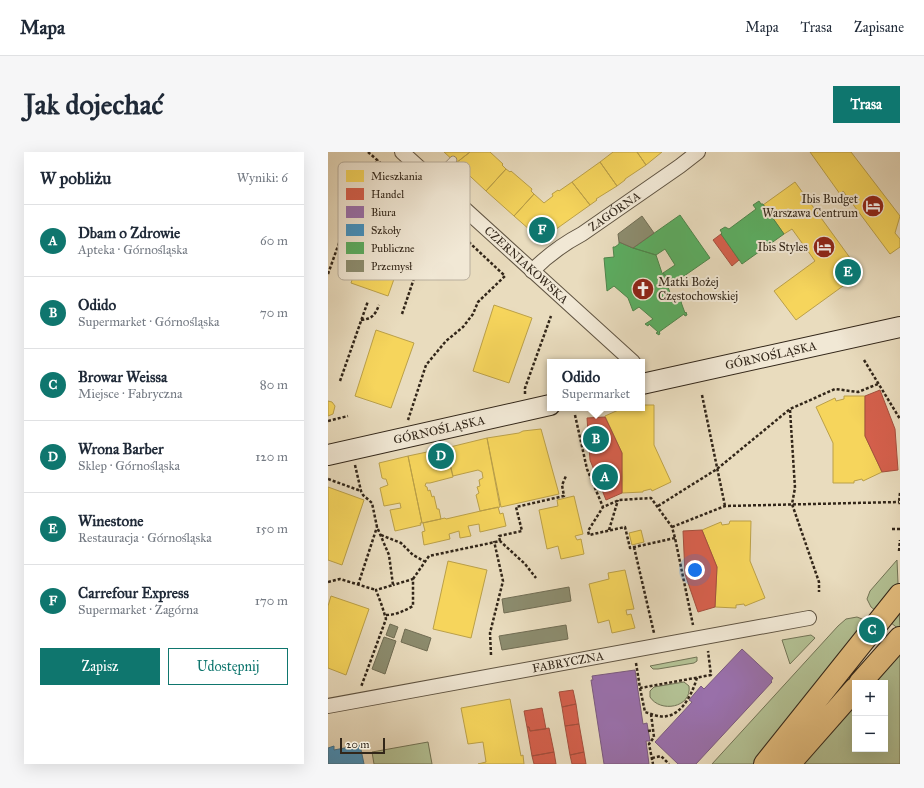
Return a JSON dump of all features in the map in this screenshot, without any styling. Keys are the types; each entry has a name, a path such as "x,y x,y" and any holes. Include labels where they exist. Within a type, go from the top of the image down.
{"main road":[{"path":"789,764 814,719 900,595"},
{"path":"863,680 900,638"},
{"path":"765,764 814,719 852,691"}],"street":[{"name":"CZERNIAKOWSKA","path":"402,152 413,162"},
{"name":"ZAGÓRNA","path":"532,271 549,255 567,242 582,234 698,152"},
{"name":"CZERNIAKOWSKA","path":"470,214 630,359"},
{"name":"GÓRNOŚLĄSKA","path":"645,380 900,327"},
{"name":"GÓRNOŚLĄSKA","path":"328,455 547,406"},
{"name":"FABRYCZNA","path":"328,706 809,618"}],"path":[{"path":"368,152 378,160"},
{"path":"408,422 426,365 446,341 463,328 473,314 478,302 505,276 470,243"},
{"path":"328,274 338,246"},
{"path":"402,314 413,280"},
{"path":"340,381 368,301"},
{"path":"361,320 372,318 379,305"},
{"path":"525,396 525,388 551,316"},
{"path":"864,360 900,419"},
{"path":"658,506 717,469 790,409 835,389 858,392 878,384"},
{"path":"702,395 725,506"},
{"path":"790,409 795,488 792,504 819,582 818,592"},
{"path":"575,415 587,468 603,508"},
{"path":"328,421 348,416"},
{"path":"355,465 361,490 372,502 377,527 389,555 393,585"},
{"path":"536,578 525,564 500,541 499,536 522,532 516,507 564,496 562,484 566,476"},
{"path":"328,480 361,490"},
{"path":"672,527 725,506 899,503 900,494"},
{"path":"675,538 630,548 626,527 589,535 588,531 603,508 619,500 651,498 672,527 675,538 693,626"},
{"path":"609,530 619,500"},
{"path":"358,585 377,527"},
{"path":"892,529 900,529"},
{"path":"381,536 401,543 413,555 424,561"},
{"path":"899,551 900,540"},
{"path":"328,582 340,579 376,590 413,579 422,567 424,561 429,556 500,541"},
{"path":"491,655 490,633 503,581 494,542"},
{"path":"634,547 654,633"},
{"path":"386,615 393,615 405,611 413,606 413,579"},
{"path":"360,689 386,619 386,615 376,590"},
{"path":"640,688 711,674 708,650"},
{"path":"636,663 645,712 659,716 672,715 686,701 693,690 697,677"},
{"path":"693,690 696,693"},
{"path":"651,714 654,738 649,744 653,764"},
{"path":"648,731 653,730"},
{"path":"652,758 661,756 669,764"}],"green space":[{"path":"897,560 900,630 871,607 867,599 870,591"},
{"path":"857,617 867,621 753,764 712,764 838,626 846,619"},
{"path":"811,635 815,638 790,664 782,640"},
{"path":"900,651 900,764 799,764 852,705 852,752 888,752 888,680 875,680"},
{"path":"697,657 697,661 694,663 658,669 653,669 650,666"},
{"path":"684,682 689,686 689,693 686,699 681,703 674,706 661,705 650,697 650,691 654,687"},
{"path":"428,742 432,764 374,764 372,752"}],"building: Mieszkania":[{"path":"444,152 470,152 457,162 455,162"},
{"path":"470,152 490,152 503,164 502,165 506,169 486,191 470,176 470,162 457,162"},
{"path":"613,152 637,152 646,165 617,186 600,162"},
{"path":"637,152 662,152 646,165"},
{"name":"Ibis Budget Warszawa Centrum","path":"810,152 851,152 900,216 895,233 900,239 900,247 890,254 843,191 840,194"},
{"path":"600,162 617,186 596,199 597,200 590,205 572,182"},
{"path":"506,169 510,172 511,171 532,189 531,191 534,194 514,216 486,191"},
{"path":"572,182 590,205 545,237 538,237 514,216 534,194 544,203 553,196 552,194"},
{"name":"Ibis Styles","path":"795,182 861,273 796,320 774,291 815,261 792,229 784,234 763,205"},
{"path":"352,280 394,280 388,296 351,283"},
{"path":"494,305 532,318 509,383 473,371"},
{"path":"376,330 414,343 391,408 355,396"},
{"path":"844,396 865,396 865,436 882,472 863,481 862,479 854,481 854,483 833,483 833,443 816,407 835,398 836,401 844,399"},
{"path":"328,401 332,402 335,406 333,414 328,416"},
{"path":"645,405 654,405 654,445 671,482 652,491 651,489 643,492 622,493 622,453 605,416 616,411 645,411"},
{"path":"541,429 559,494 501,507 487,438"},
{"path":"487,438 500,507 480,511 476,495 479,493 477,487 480,486 479,480 483,478 482,472 478,470 453,476 446,448"},
{"path":"446,448 453,477 426,483 425,486 427,487 428,491 430,490 432,497 434,496 441,519 422,523 408,456"},
{"path":"408,456 422,523 420,523 421,525 395,531 390,510 401,508 400,503 384,506 380,488 388,485 386,479 382,478 379,463"},
{"path":"328,487 364,500 342,565 328,560"},
{"path":"574,496 583,534 575,536 577,540 581,539 584,554 561,559 558,546 547,549 539,510 558,506 557,500"},
{"path":"498,507 500,514 503,513 506,526 480,532 479,524 468,526 471,536 460,538 459,531 449,534 450,539 424,545 422,532 425,531 423,523"},
{"path":"730,521 751,521 750,561 765,598 745,606 744,604 736,605 736,608 715,607 717,567 702,530 721,522 722,525 729,524"},
{"path":"641,530 644,542 632,545 629,533"},
{"path":"448,561 487,570 471,638 433,629"},
{"path":"625,570 634,609 626,610 627,615 631,614 635,628 612,633 609,620 598,623 589,584 609,579 608,573"},
{"path":"331,596 369,609 346,675 328,668 328,606"},
{"path":"510,699 521,756 523,755 524,764 478,764 486,762 483,742 468,744 461,708"}],"building: Handel":[{"path":"721,234 739,260 732,266 713,240"},
{"path":"880,390 895,429 898,470 882,472 865,436 865,396"},
{"path":"605,417 622,453 622,493 606,500 590,460 587,418"},
{"path":"702,530 717,567 715,607 698,612 685,574 683,531"},
{"path":"573,690 576,704 562,707 559,692"},
{"path":"576,704 579,724 565,726 562,707"},
{"path":"542,708 546,729 530,731 529,727 527,727 524,711"},
{"path":"579,724 584,752 570,755 565,726"},
{"path":"527,727 529,727 530,731 549,728 554,752 532,756"},
{"path":"554,752 556,764 534,764 532,756"},
{"path":"584,752 586,764 572,764 570,755"}],"building: Biura":[{"path":"742,649 773,678 771,681 772,682 696,764 678,764 655,742 692,702 689,700 701,686 704,689"},
{"path":"635,670 643,724 647,723 650,741 646,741 649,764 604,764 591,680 593,680 592,676"}],"building: Szkoły":[{"path":"360,745 364,764 328,764 328,748 334,746 334,750"}],"building: Publiczne":[{"path":"759,201 763,204 784,234 742,264 721,234 722,233 720,230 725,227 729,229 756,209 753,205"},
{"path":"680,215 710,258 674,283 663,273 675,265 665,249 656,255 633,248"},
{"name":"Matki Bożej Częstochowskiej","path":"619,242 656,255 662,273 674,283 668,287 674,304 681,299 687,315 685,316 684,314 659,332 659,335 656,333 658,332 649,324 648,326 645,324 653,319 639,307 633,311 628,298 614,286 607,291 604,258 614,257 613,247 619,244"}],"building: Przemysł":[{"path":"642,216 654,233 633,248 619,242 618,234"},
{"path":"569,587 571,601 504,613 502,599"},
{"path":"390,624 398,627 394,638 386,635"},
{"path":"566,625 568,639 502,650 499,636"},
{"path":"405,629 431,638 427,651 401,642"},
{"path":"384,637 396,641 385,674 372,669"}],"place":[{"name":"Ibis Budget Warszawa Centrum","path":"873,206"},
{"name":"Carrefour Express","path":"542,230"},
{"name":"Ibis Styles","path":"824,247"},
{"name":"Winestone","path":"848,272"},
{"name":"Matki Bożej Częstochowskiej","path":"643,289"},
{"name":"Odido","path":"596,439"},
{"name":"Wrona Barber","path":"441,456"},
{"name":"Dbam o Zdrowie","path":"605,477"},
{"name":"Browar Weissa","path":"872,630"}]}
